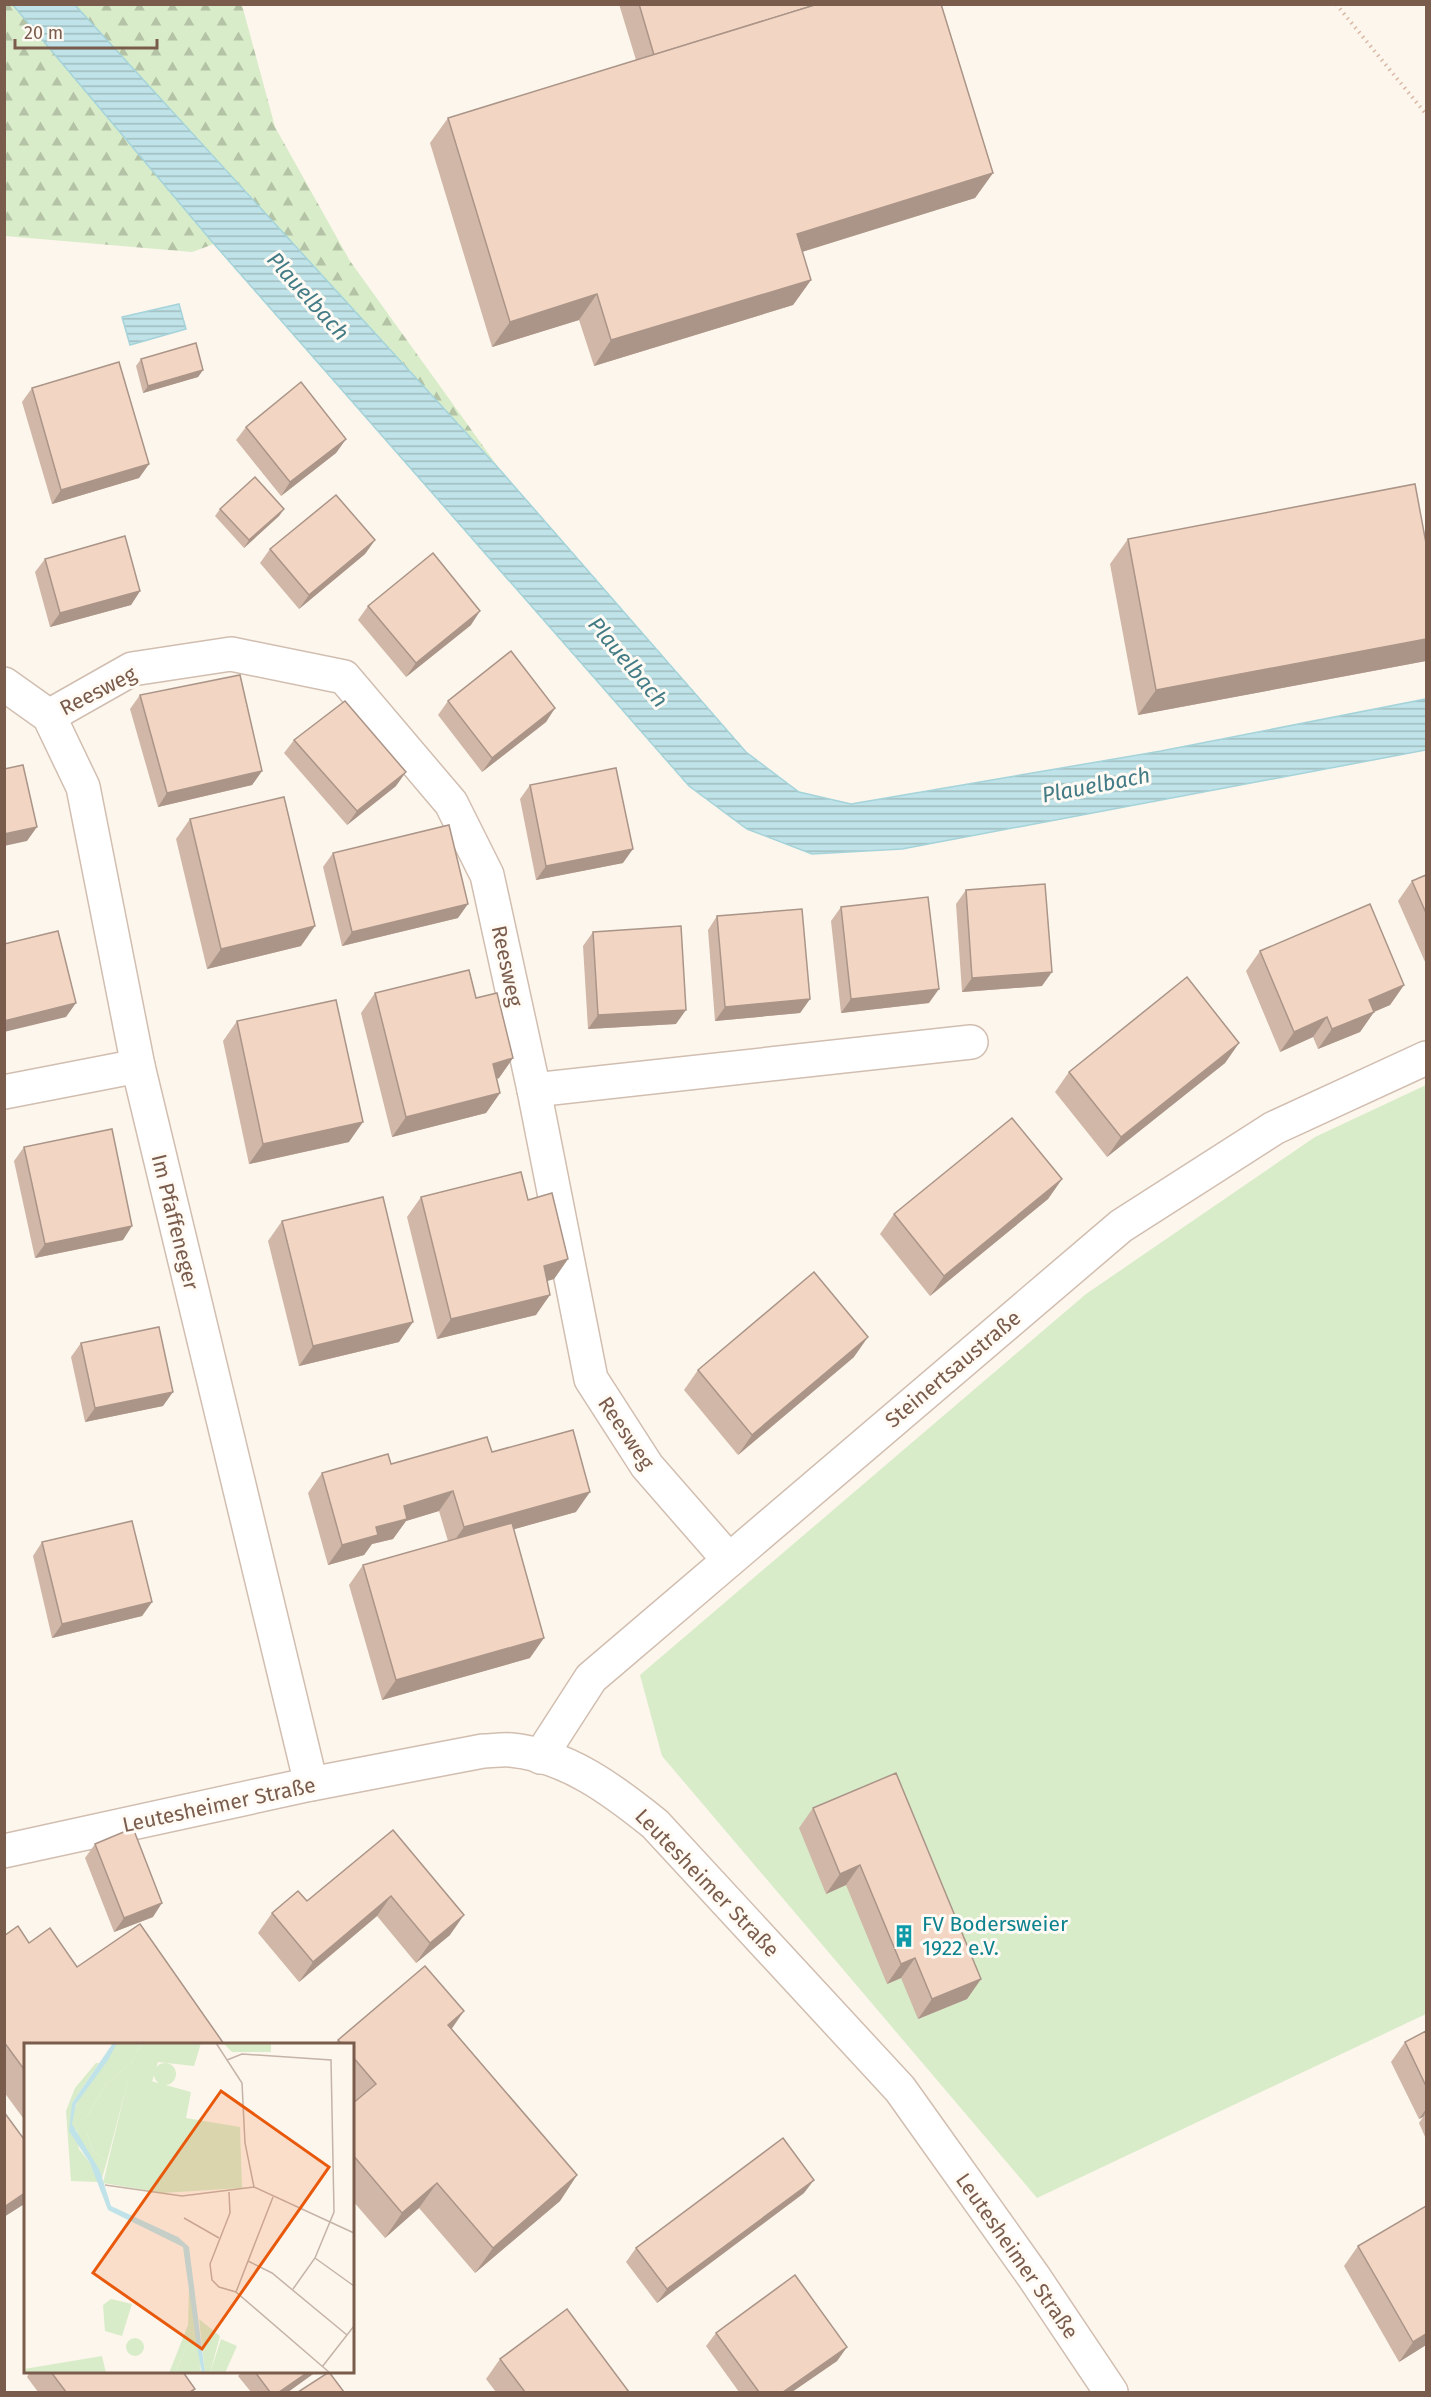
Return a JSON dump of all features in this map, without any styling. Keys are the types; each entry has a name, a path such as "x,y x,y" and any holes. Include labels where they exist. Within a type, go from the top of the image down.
{"street":[{"name":"Reesweg","path":"49,716 132,669 231,654 344,677 451,803 487,875 534,1090 591,1379 647,1466 729,1560"},
{"name":"Im Pfaffeneger","path":"4,684 49,716 83,787 138,1066 311,1785"},
{"path":"534,1090 971,1042"},
{"name":"Steinertsaustraße","path":"540,1756 591,1678 1121,1226 1274,1128 1426,1058"},
{"path":"4,1092 138,1066"},
{"name":"Leutesheimer Straße","path":"4,1851 311,1785 483,1751 510,1750 540,1756 569,1767 597,1781 655,1824 900,2089 1034,2277 1111,2392"}],"path":[{"path":"1336,4 1426,114"}],"green space":[{"path":"4,5 13,5 214,244 192,252 5,236"},
{"path":"75,5 242,5 275,127 350,261 501,471"},
{"path":"1426,1085 1426,2014 1037,2198 662,1756 640,1675 1086,1294 1315,1137"}],"water":[{"name":"Plauelbach","path":"13,5 75,5 501,471 746,752 799,792 851,804 1161,751 1426,699 1426,750 902,849 812,854 747,829 689,786 214,244"},
{"path":"179,304 186,329 130,345 122,317"}],"building":[{"path":"639,4 818,4 654,55"},
{"path":"818,4 941,4 993,173 797,234 811,280 611,340 597,294 510,322 448,118"},
{"path":"196,343 203,370 148,386 141,359"},
{"path":"119,362 149,464 61,490 32,388"},
{"path":"301,382 346,439 290,482 246,427"},
{"path":"255,477 284,509 249,540 220,509"},
{"path":"1415,484 1426,543 1426,639 1156,690 1128,539"},
{"path":"336,495 375,540 309,595 270,549"},
{"path":"125,536 140,591 60,613 45,559"},
{"path":"433,553 480,611 416,663 368,606"},
{"path":"511,651 555,708 492,758 448,701"},
{"path":"240,675 262,771 167,793 140,695"},
{"path":"345,701 406,772 357,811 294,740"},
{"path":"23,765 37,827 4,834 4,769"},
{"path":"616,768 633,849 546,866 530,785"},
{"path":"284,797 315,926 221,949 190,819"},
{"path":"449,825 468,904 352,932 333,853"},
{"path":"1426,875 1426,913 1412,881"},
{"path":"1045,884 1052,972 972,978 966,890"},
{"path":"928,897 939,989 851,999 841,907"},
{"path":"1370,904 1404,985 1369,1000 1374,1012 1332,1029 1327,1017 1294,1032 1260,951"},
{"path":"802,909 810,999 725,1007 717,916"},
{"path":"681,926 686,1010 598,1015 593,932"},
{"path":"58,931 76,1003 4,1021 4,944"},
{"path":"469,970 476,998 497,993 513,1058 493,1064 500,1093 406,1117 375,993"},
{"path":"1187,977 1239,1043 1121,1137 1069,1072"},
{"path":"336,1000 363,1122 263,1144 237,1021"},
{"path":"1012,1118 1062,1179 944,1276 894,1214"},
{"path":"112,1129 132,1226 45,1244 24,1147"},
{"path":"521,1172 528,1200 552,1193 568,1259 544,1266 550,1295 451,1319 421,1197"},
{"path":"383,1197 413,1322 313,1346 282,1221"},
{"path":"814,1272 868,1337 752,1435 698,1370"},
{"path":"159,1327 173,1392 95,1408 81,1343"},
{"path":"573,1430 590,1492 464,1527 453,1491 404,1506 407,1519 376,1527 378,1535 342,1545 322,1473 388,1454 391,1464 487,1437 492,1452"},
{"path":"132,1521 152,1602 62,1624 42,1542"},
{"path":"512,1523 544,1638 396,1680 363,1565"},
{"name":"FV Bodersweier 1922 e.V.","path":"896,1773 981,1979 932,1999 915,1958 901,1964 860,1865 840,1874 813,1808"},
{"path":"133,1828 162,1903 124,1918 95,1844"},
{"path":"393,1830 464,1915 430,1943 391,1896 313,1962 272,1913 298,1891 307,1901"},
{"path":"140,1924 223,2043 24,2043 24,2069 4,2042 4,1936 18,1926 29,1943 50,1928 77,1967"},
{"path":"425,1966 464,2011 448,2025 577,2175 493,2248 437,2183 402,2213 354,2156 354,2102 376,2084 354,2058 354,2043 341,2043 338,2040"},
{"path":"1426,2031 1426,2086 1405,2042"},
{"path":"4,2112 24,2139 24,2193 4,2207"},
{"path":"783,2138 814,2180 667,2289 636,2248"},
{"path":"1426,2206 1426,2334 1413,2342 1358,2246"},
{"path":"795,2275 847,2347 783,2392 759,2392 716,2333"},
{"path":"567,2309 629,2392 525,2392 500,2359"},
{"path":"52,2373 184,2373 195,2389 190,2392 66,2392"},
{"path":"256,2373 307,2373 279,2392 270,2392"},
{"path":"330,2373 344,2392 298,2392"}],"place":[{"name":"FV Bodersweier 1922 e.V.","path":"904,1936"}]}
